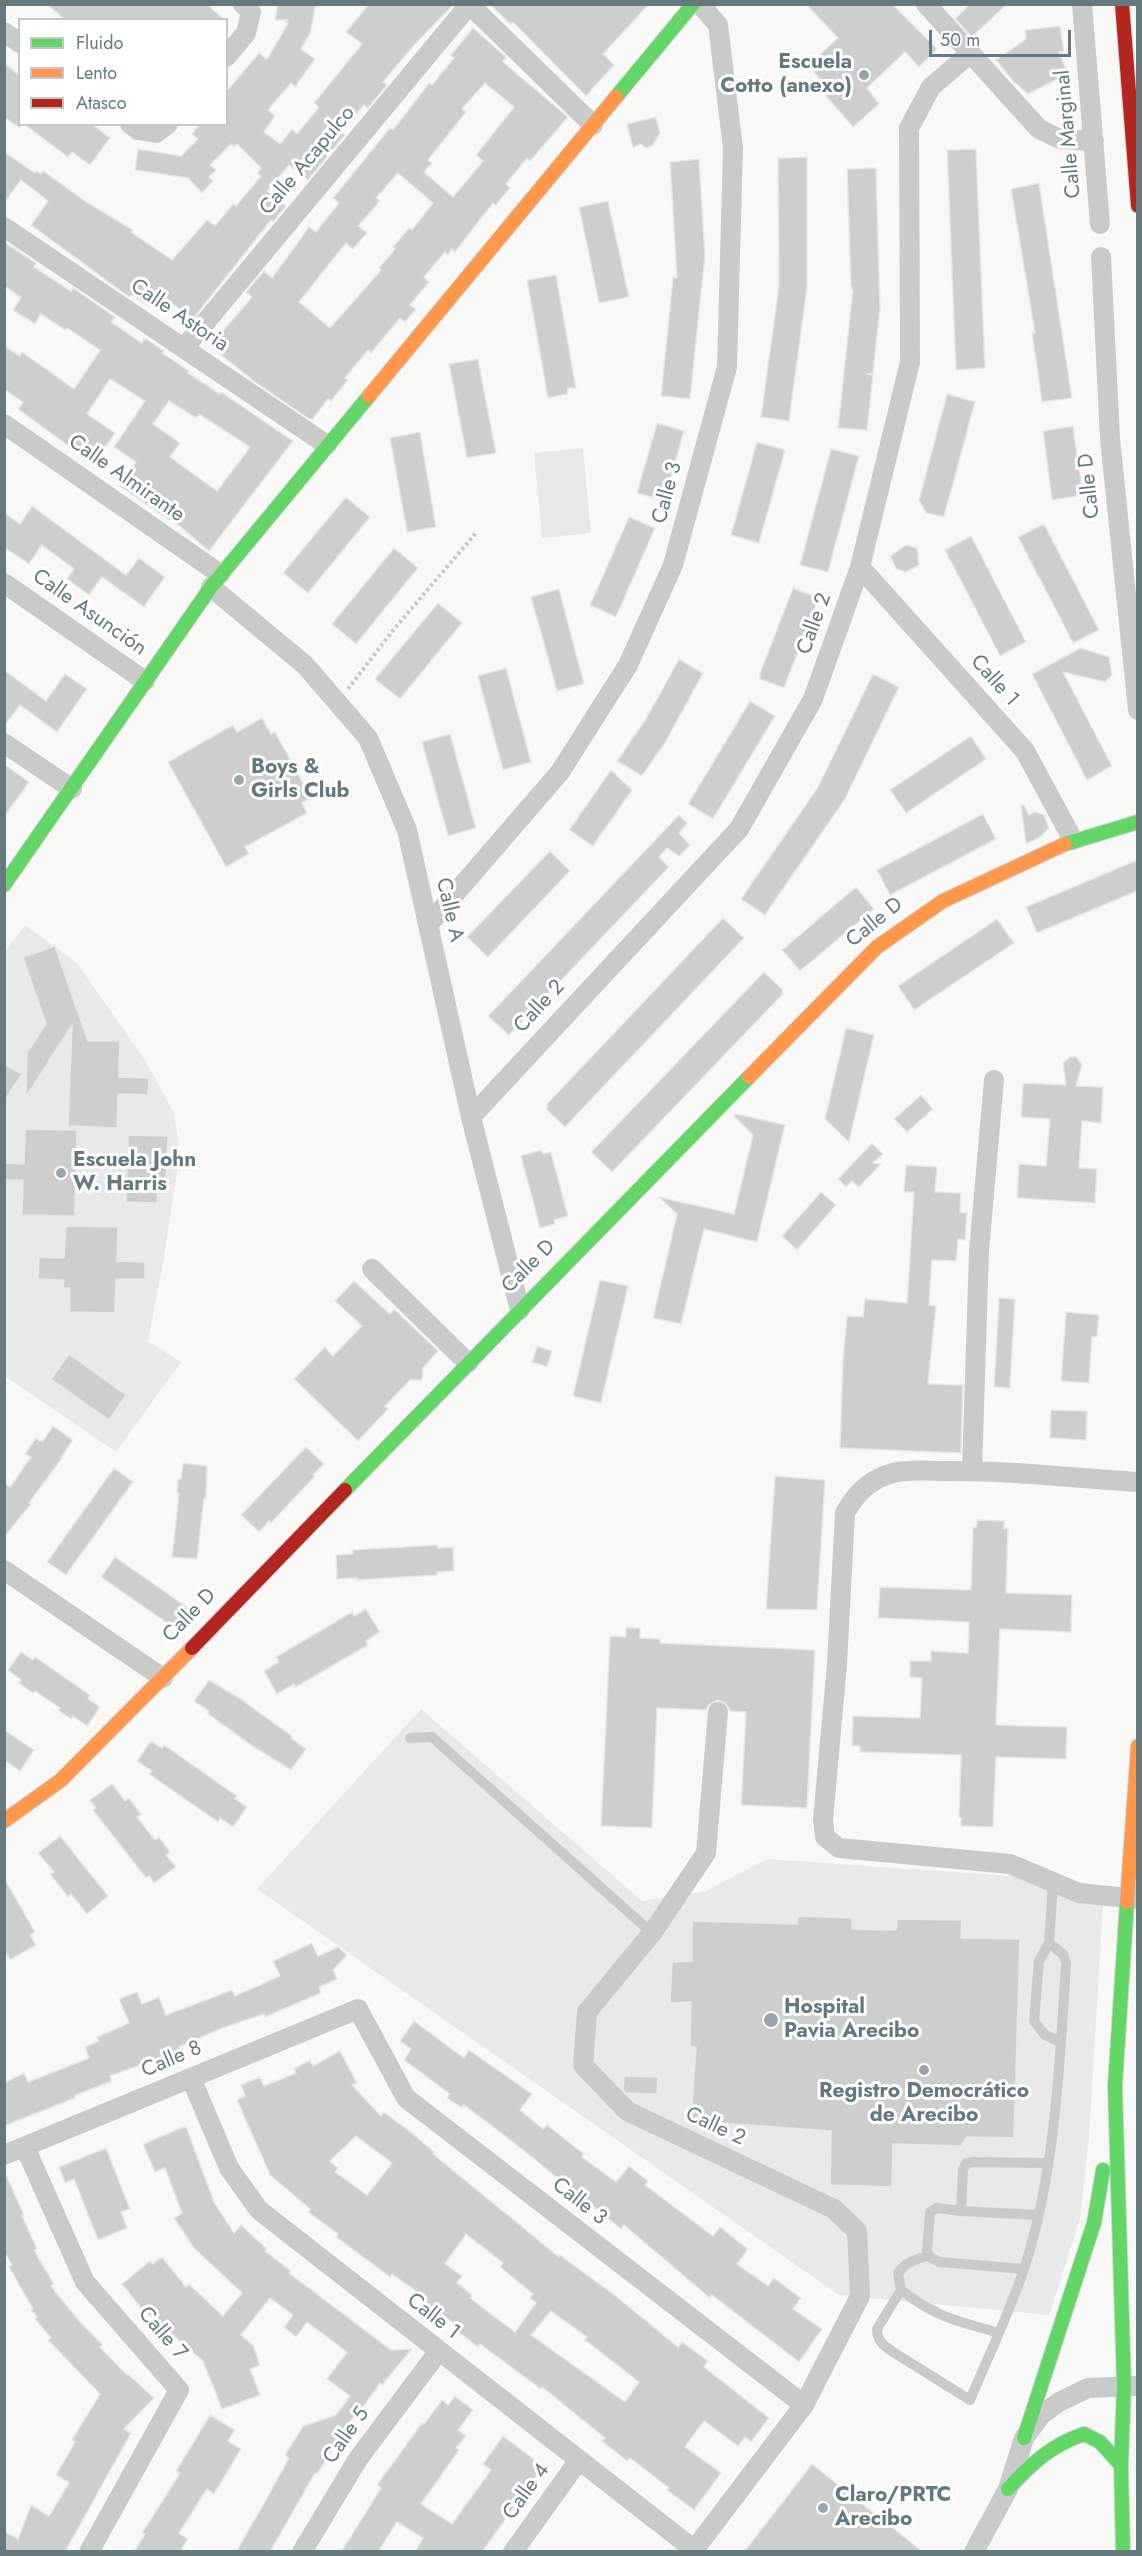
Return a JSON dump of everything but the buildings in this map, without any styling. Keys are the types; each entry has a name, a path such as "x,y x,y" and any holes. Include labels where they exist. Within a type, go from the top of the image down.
{"street":[{"path":"228,55 246,33 251,12 243,4"},
{"path":"4,885 215,580 693,4"},
{"name":"Calle 3","path":"428,925 560,772 628,664 674,565 727,368 733,148 718,25 700,4"},
{"path":"926,4 1039,129 1060,139 1094,141"},
{"name":"Calle Marginal","path":"1082,4 1100,224"},
{"path":"1122,4 1137,206"},
{"path":"469,5 593,124"},
{"name":"Calle Acapulco","path":"184,348 469,5"},
{"path":"4,32 18,42"},
{"name":"Calle 2","path":"471,1116 739,829 813,699 860,567 910,362 909,128 931,87 971,53"},
{"path":"133,126 138,130 156,133 165,126"},
{"name":"Calle Astoria","path":"4,226 327,445"},
{"name":"Calle D","path":"1101,257 1110,439 1137,710"},
{"name":"Calle Almirante","path":"4,424 215,580"},
{"name":"Calle 1","path":"860,567 1025,751 1073,840"},
{"name":"Calle A","path":"215,580 305,665 368,738 407,830 471,1116 520,1310"},
{"name":"Calle Asunción","path":"4,583 145,681"},
{"path":"4,742 72,789"},
{"name":"Calle D","path":"4,1821 61,1780 163,1678 468,1363 877,947 943,901 1073,840 1137,822"},
{"path":"972,1471 979,1251 994,1080"},
{"path":"372,1269 468,1363"},
{"path":"1133,1899 1079,1893 1010,1864 839,1848 825,1837 823,1820 837,1664 845,1513 855,1495 868,1484 893,1473 972,1471 1137,1482"},
{"path":"4,1570 163,1678"},
{"name":"Calle 2","path":"695,2551 804,2405 860,2296 857,2231 834,2209 627,2111 583,2066 587,2012 652,1933 706,1853 718,1712"},
{"path":"974,2552 1008,2489 1094,2223 1115,2086 1133,1899 1137,1746"},
{"name":"Calle 3","path":"358,2009 406,2098 804,2405"},
{"name":"Calle 8","path":"4,2155 358,2009"},
{"name":"Calle 1","path":"191,2078 230,2168 259,2210 695,2551"},
{"path":"1115,2086 1131,2386 1121,2465 1123,2552"},
{"name":"Calle 7","path":"25,2147 85,2282 179,2390 89,2552"},
{"name":"Calle 5","path":"302,2552 358,2459 438,2352"},
{"path":"1024,2438 1041,2415 1059,2402 1088,2388 1131,2386"},
{"path":"1008,2489 1035,2460 1059,2442 1084,2434 1100,2442 1121,2465"},
{"name":"Calle 4","path":"513,2552 579,2460"}],"lane":[{"path":"410,1738 432,1737 652,1933"},
{"path":"1053,1882 1049,1942 1039,1961 1034,2021 1045,2036 1061,2042"},
{"path":"901,2290 877,2329 877,2337 882,2345 970,2400 1024,2269 1038,2216 1047,2163 1061,2042 1066,1963 1063,1954 1049,1942"},
{"path":"961,2211 963,2170 966,2163 1047,2163"},
{"path":"928,2256 930,2212 937,2208 1038,2216"},
{"path":"999,2333 940,2316 919,2305 901,2290 898,2273 913,2260 928,2256 940,2262 1024,2269"}],"path":[{"path":"339,702 394,629 476,533"}],"shaded area":[{"path":"583,448 591,533 542,538 534,453"},
{"path":"25,925 77,963 147,1063 174,1114 180,1154 148,1341 181,1362 116,1452 5,1376 4,953"},
{"name":"Hospital Pavia Arecibo","path":"421,1709 642,1901 706,1891 767,1859 1012,1876 1103,1904 1089,2136 1080,2219 1049,2315 839,2295 257,1889"}],"traffic: fast":[{"path":"616,97 693,4"},
{"path":"4,885 211,587 369,396"},
{"path":"1065,844 1138,822"},
{"path":"345,1490 749,1077"},
{"path":"1123,2552 1121,2465 1124,2386 1115,2086 1127,1902"},
{"path":"1024,2438 1094,2223 1103,2170"},
{"path":"1008,2489 1042,2456 1072,2438 1084,2434 1100,2442 1121,2465"}],"traffic: slow":[{"path":"369,396 616,97"},
{"path":"749,1077 877,947 943,901 1065,844"},
{"path":"4,1821 61,1780 192,1648"},
{"path":"1127,1902 1138,1746"}],"traffic: jam":[{"path":"1122,4 1138,206"},
{"path":"192,1648 345,1490"}],"place":[{"name":"Escuela Cotto (anexo)","path":"864,75"},
{"name":"Boys & Girls Club","path":"239,780"},
{"name":"Escuela John W. Harris","path":"61,1173"},
{"name":"Hospital Pavia Arecibo","path":"771,2020"},
{"name":"Registro Democrático de Arecibo","path":"924,2070"},
{"name":"Claro/PRTC Arecibo","path":"823,2508"}]}
